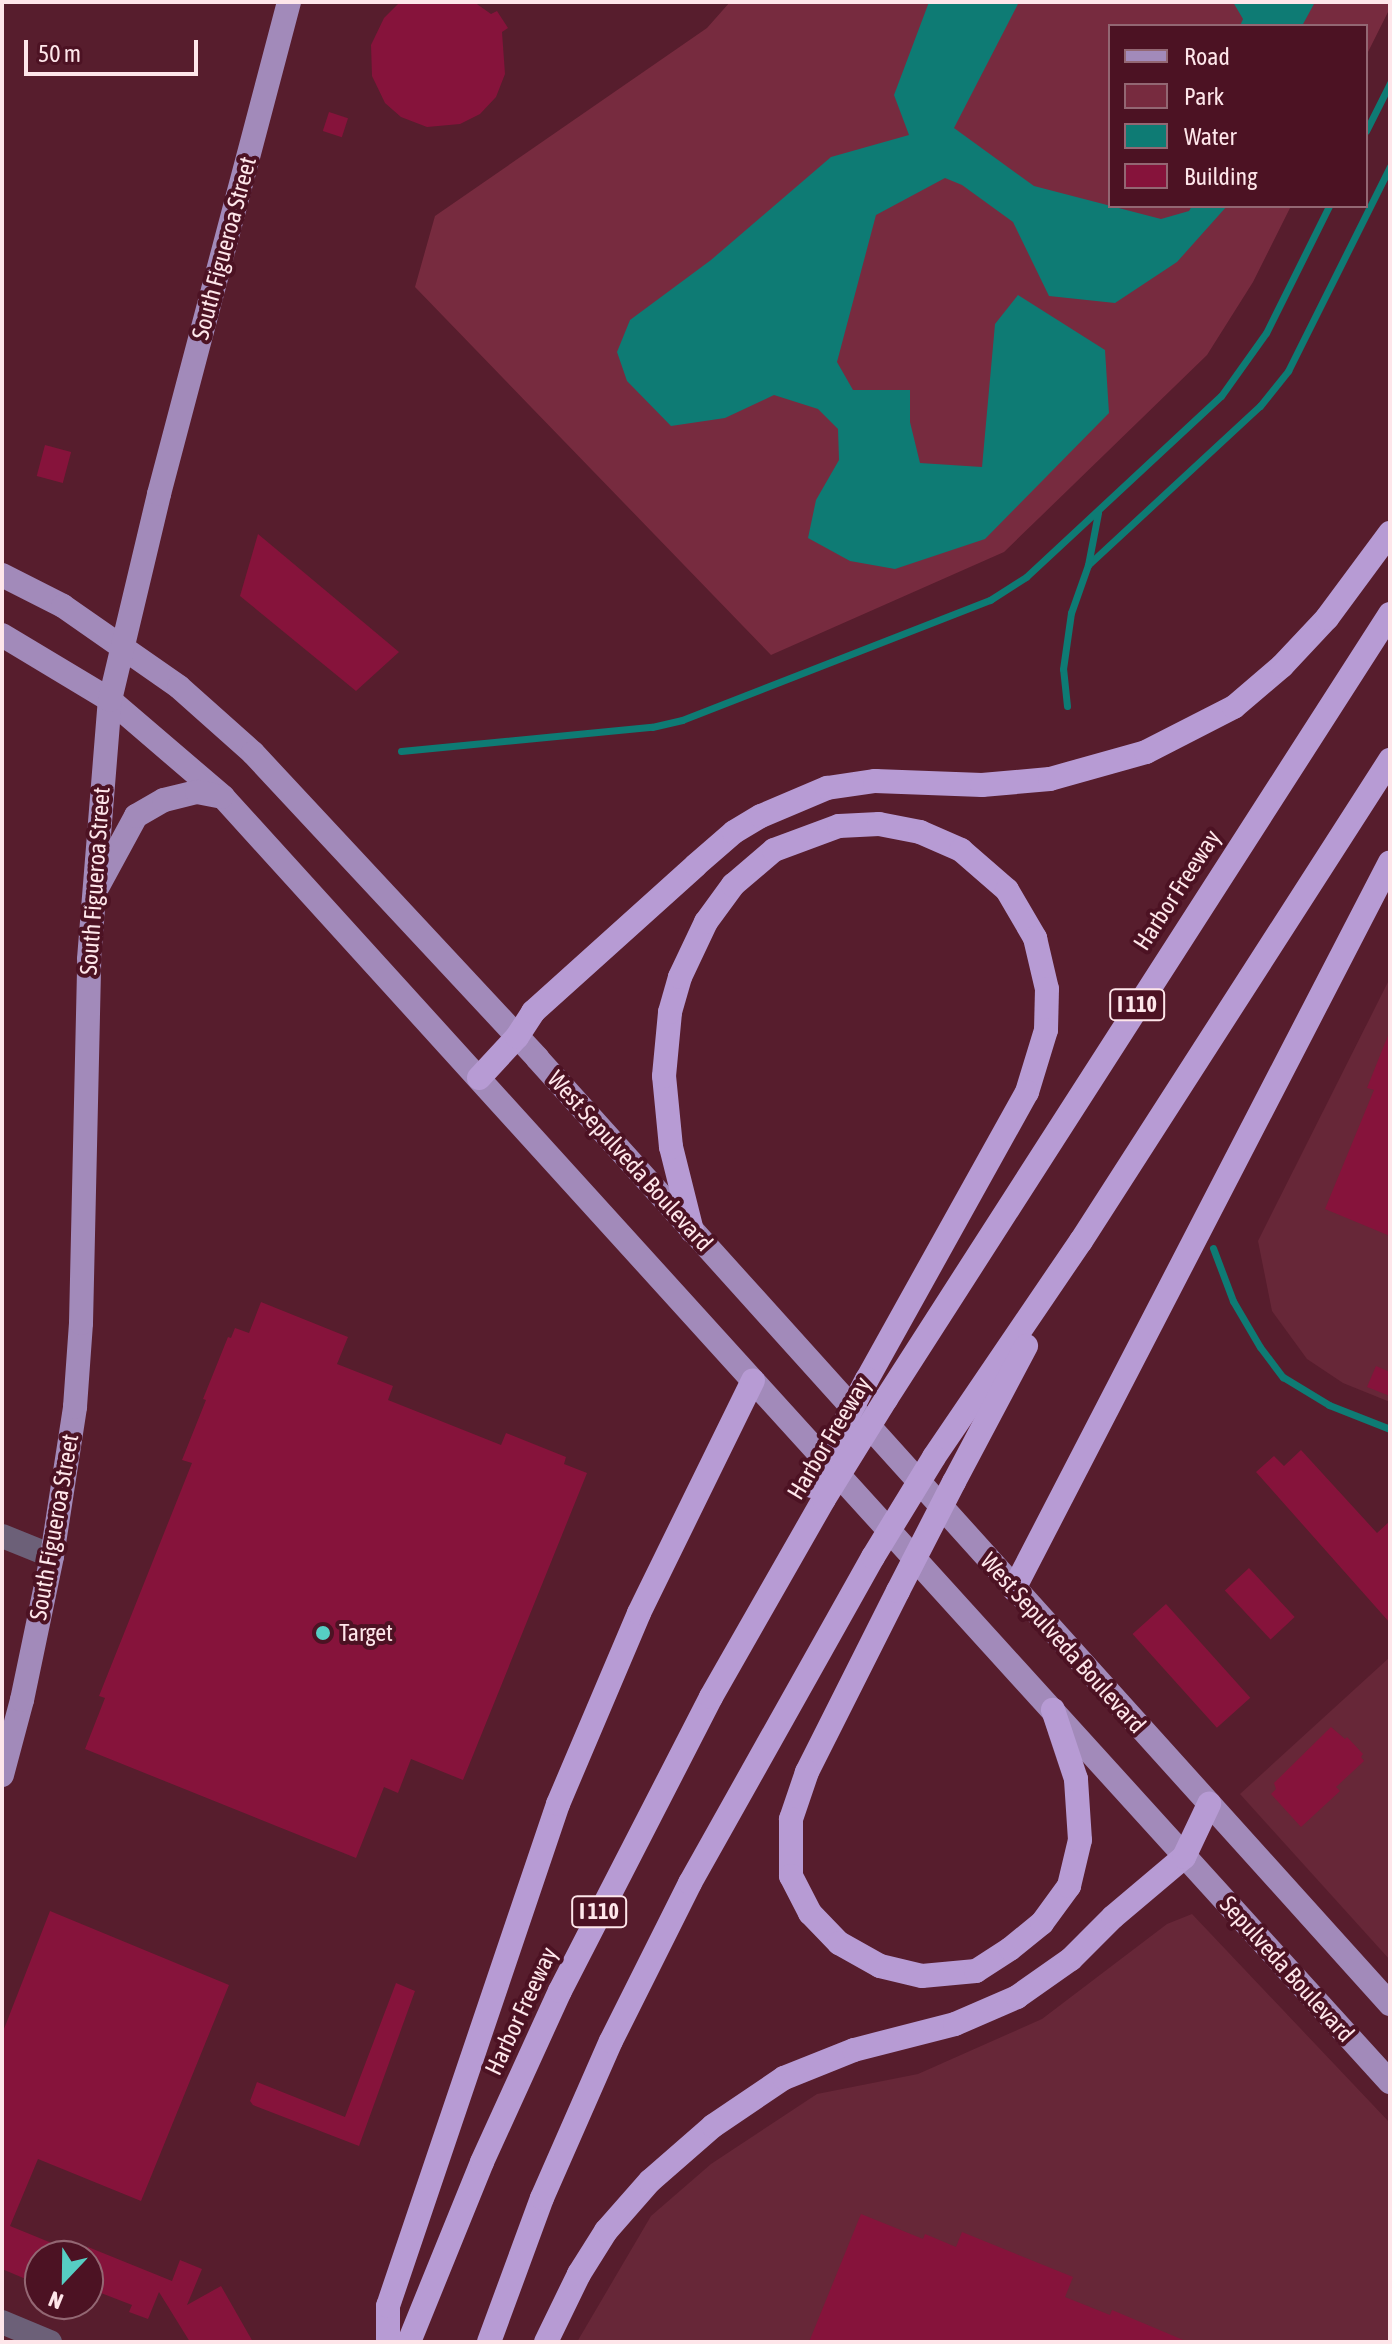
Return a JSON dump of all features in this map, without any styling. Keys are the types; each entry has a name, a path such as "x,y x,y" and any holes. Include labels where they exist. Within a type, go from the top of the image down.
{"highway":[{"path":"479,1078 517,1037 533,1012 734,832 785,804 827,788 875,781 982,785 1050,779 1146,752 1234,707 1282,666 1327,618 1390,533"},
{"name":"Harbor Freeway","path":"409,2342 482,2162 560,1991 818,1492 886,1399 1390,614"},
{"name":"I 110","path":"489,2342 542,2198 611,2041 698,1869 873,1557 934,1457 1081,1241 1390,760"},
{"path":"692,1231 673,1162 664,1076 670,1012 680,977 706,922 733,885 774,850 839,826 879,824 920,832 961,850 1007,890 1035,938 1047,989 1046,1030 1027,1092 867,1379 818,1492"},
{"path":"1014,1589 1390,862"},
{"path":"1053,1710 1076,1779 1080,1840 1069,1886 1042,1923 976,1971 922,1976 880,1966 839,1943 810,1913 791,1876 791,1819 807,1772 1081,1241"},
{"path":"388,2342 388,2306 558,1804 639,1613 753,1380"},
{"path":"546,2342 579,2274 606,2231 650,2181 713,2126 784,2078 854,2050 968,2020 1017,1997 1071,1959 1113,1917 1184,1857 1209,1804"}],"main road":[{"name":"South Figueroa Street","path":"2,1775 22,1700 52,1556 75,1407 81,1323 93,895 110,700 159,494 289,2"},
{"name":"West Sepulveda Boulevard","path":"2,575 63,606 179,687 239,739 517,1037 1209,1804"},
{"path":"2,635 110,700 223,797 1184,1857"},
{"path":"93,895 136,816 164,800 197,792 223,797"},
{"path":"1209,1804 1390,2004"},
{"name":"Sepulveda Boulevard","path":"1184,1857 1390,2082"}],"street":[{"path":"2,1536 52,1556"},
{"path":"2,2322 50,2342"}],"shaded area":[{"path":"1390,978 1390,1402 1343,1383 1307,1359 1272,1311 1258,1241"},
{"path":"1390,1657 1390,1960 1240,1794"},
{"path":"1192,1914 1390,2123 1390,2342 577,2342 651,2216 711,2164 817,2094 918,2074 1042,2019 1167,1924"}],"green space":[{"path":"730,2 1390,2 1390,8 1368,52 1368,24 1108,24 1108,208 1290,208 1253,282 1207,355 1004,552 771,655 415,287 435,216 707,28"}],"water":[{"path":"929,2 1019,2 954,128 1034,186 1108,205 1108,208 1161,219 1191,208 1225,208 1177,262 1115,303 1049,296 1013,222 962,185 945,178 876,215 837,362 853,390 910,390 910,422 920,463 982,467 995,324 1018,295 1105,350 1109,413 985,539 895,569 850,561 808,538 816,500 839,460 838,429 818,409 774,395 725,418 671,426 627,381 617,352 630,320 711,260 831,157 909,135 894,95"},
{"path":"1233,2 1315,2 1303,24 1241,24 1243,19"}],"building":[{"path":"400,2 474,2 491,14 497,11 508,28 502,32 505,74 496,97 480,114 460,124 427,127 401,117 385,103 372,76 371,45 384,18"},
{"path":"329,112 348,118 342,137 323,131"},
{"path":"45,445 71,452 63,483 37,476"},
{"path":"258,534 399,652 356,691 240,596"},
{"path":"1389,1033 1390,1236 1325,1209 1374,1090 1367,1088"},
{"name":"Target","path":"261,1302 348,1337 337,1364 393,1386 388,1400 501,1445 506,1433 566,1457 564,1464 587,1473 463,1780 411,1759 398,1793 384,1787 356,1858 85,1749 105,1698 99,1696 192,1463 182,1460 206,1400 203,1399 228,1337 231,1338 235,1328 249,1333"},
{"path":"1376,1366 1390,1372 1390,1396 1367,1387"},
{"path":"1301,1450 1377,1533 1390,1521 1390,1623 1256,1472 1274,1456 1284,1466"},
{"path":"1249,1568 1295,1617 1271,1640 1225,1591"},
{"path":"1166,1604 1250,1698 1217,1728 1133,1634"},
{"path":"1331,1727 1345,1739 1347,1737 1363,1754 1361,1757 1364,1761 1336,1787 1340,1791 1301,1827 1271,1794 1276,1789 1274,1783"},
{"path":"50,1911 229,1985 141,2201 38,2159 10,2226 44,2240 24,2240 24,2278 2,2269 2,2034"},
{"path":"396,1983 415,1991 359,2146 253,2105 250,2101 257,2082 345,2117"},
{"path":"861,2214 923,2239 925,2234 956,2247 962,2232 1073,2277 1065,2297 1110,2315 1112,2310 1188,2342 809,2342"},
{"path":"104,2253 172,2281 180,2260 202,2269 187,2305 221,2286 253,2342 190,2342 159,2292 148,2319 129,2312 132,2305 104,2294"}],"waterway":[{"path":"1368,127 1390,83"},
{"path":"1088,565 1260,406 1288,371 1390,166"},
{"path":"401,751 652,727 682,720 990,600 1026,577 1221,396 1266,333 1328,208"},
{"path":"1067,706 1063,669 1071,613 1088,565 1098,513"},
{"path":"1213,1248 1233,1301 1260,1347 1283,1377 1329,1405 1390,1429"}],"place":[{"name":"Target","path":"323,1633"}]}
